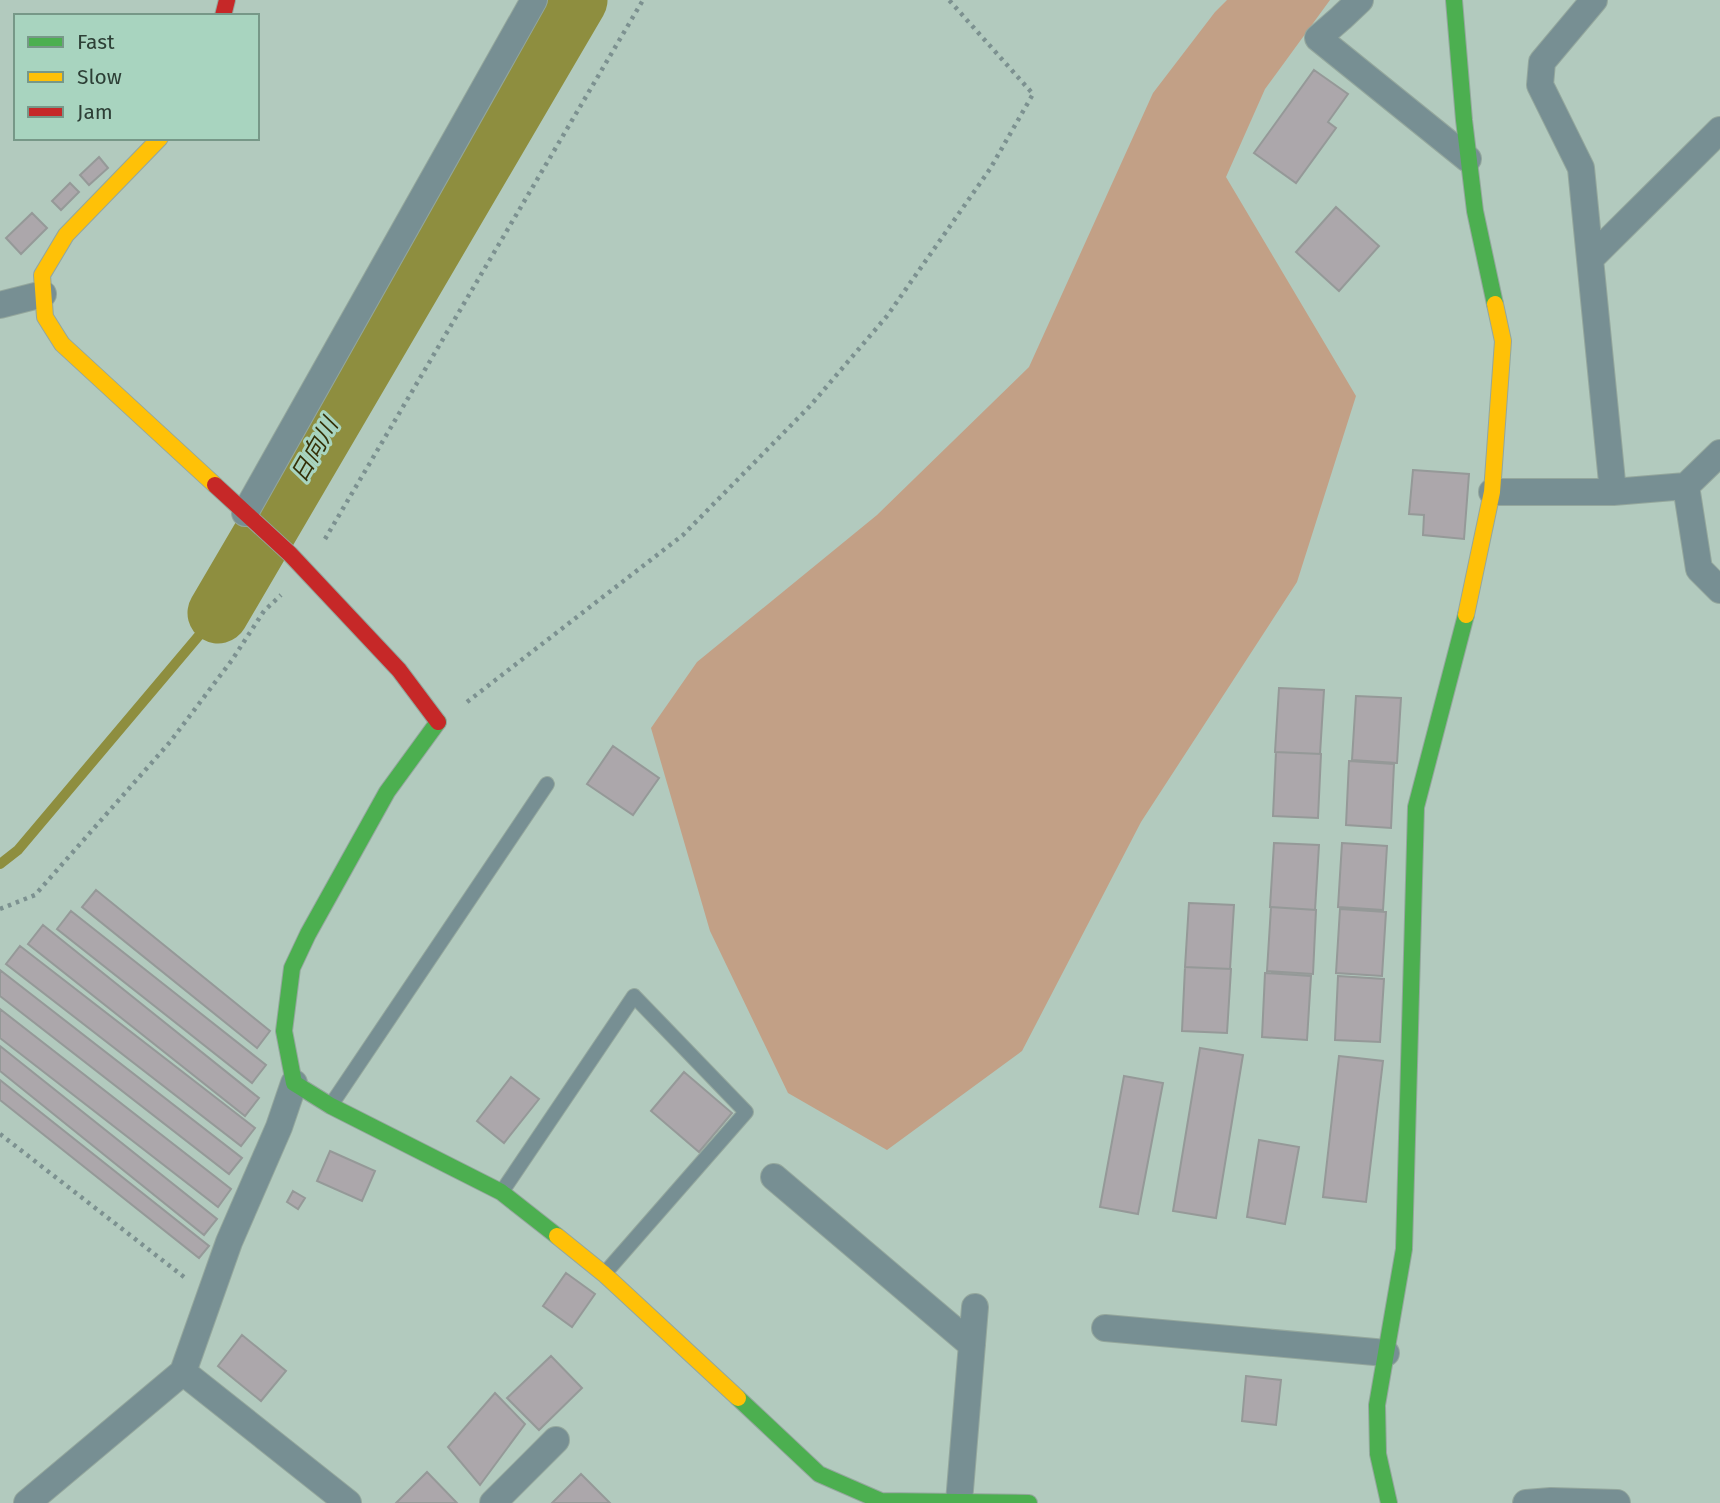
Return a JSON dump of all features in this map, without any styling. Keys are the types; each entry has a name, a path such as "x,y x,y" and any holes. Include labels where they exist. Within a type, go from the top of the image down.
{"street":[{"path":"245,513 534,0"},
{"path":"1360,0 1318,38 1468,159"},
{"path":"1389,1503 1378,1454 1377,1405 1404,1249 1416,807 1464,626 1492,492 1503,341 1475,211 1454,0"},
{"path":"1594,0 1542,61 1540,85 1581,168 1613,492"},
{"path":"1590,259 1720,130"},
{"path":"27,1503 183,1372 229,1242 295,1083 284,1031 292,968 308,933 387,792 438,722 399,670 290,554 62,344 45,317 42,275 66,235 158,140"},
{"path":"0,305 43,294"},
{"path":"1492,492 1613,492 1686,486 1720,453"},
{"path":"1686,486 1699,569 1720,590"},
{"path":"295,1083 331,1106 501,1192 604,1274 819,1475 881,1501 1029,1503"},
{"path":"774,1177 972,1345"},
{"path":"959,1502 975,1307"},
{"path":"1105,1328 1387,1353"},
{"path":"183,1372 348,1503"},
{"path":"494,1503 556,1440"},
{"path":"1526,1503 1617,1503"}],"lane":[{"path":"331,1106 547,784"},
{"path":"501,1192 634,996 746,1112 604,1274"}],"path":[{"path":"0,909 34,895 170,742 232,660 264,611 306,572 643,0"},
{"path":"438,722 490,685 683,535 810,406 887,316 927,260 990,170 1034,93 949,0"},
{"path":"0,1134 210,1297"}],"shaded area":[{"path":"1227,0 1330,0 1265,89 1226,177 1356,396 1297,582 1141,822 1022,1051 887,1150 788,1093 710,931 651,728 697,662 877,515 1029,367 1153,93"}],"building":[{"path":"1314,70 1348,94 1328,122 1336,128 1296,183 1254,153"},
{"path":"99,157 108,168 89,185 80,175"},
{"path":"70,183 79,192 61,210 52,201"},
{"path":"1336,207 1379,246 1339,291 1296,252"},
{"path":"32,213 47,228 21,254 6,238"},
{"path":"1413,470 1469,474 1464,539 1423,535 1424,515 1409,514"},
{"path":"1279,688 1324,690 1320,754 1275,752"},
{"path":"1356,696 1401,698 1397,763 1352,760"},
{"path":"613,746 659,778 633,815 587,784"},
{"path":"1276,752 1321,754 1318,818 1273,816"},
{"path":"1349,761 1394,764 1391,828 1346,825"},
{"path":"1274,843 1319,845 1315,910 1270,907"},
{"path":"1342,843 1387,846 1383,910 1338,907"},
{"path":"96,890 270,1031 257,1048 82,907"},
{"path":"1189,903 1234,905 1230,969 1185,967"},
{"path":"1271,907 1316,910 1313,974 1267,971"},
{"path":"1340,909 1386,912 1382,976 1336,973"},
{"path":"71,911 266,1065 252,1083 57,929"},
{"path":"43,925 259,1098 245,1116 28,944"},
{"path":"20,946 255,1128 241,1146 6,964"},
{"path":"1185,967 1231,969 1227,1033 1182,1031"},
{"path":"0,970 242,1158 229,1174 0,996"},
{"path":"1265,973 1311,976 1307,1040 1262,1037"},
{"path":"1338,976 1384,979 1380,1042 1335,1040"},
{"path":"0,1009 231,1189 218,1207 0,1038"},
{"path":"0,1046 217,1219 204,1235 0,1071"},
{"path":"1200,1048 1243,1055 1216,1218 1173,1211"},
{"path":"1339,1056 1383,1061 1366,1202 1323,1197"},
{"path":"684,1072 732,1113 699,1152 651,1111"},
{"path":"1124,1076 1163,1083 1138,1214 1100,1207"},
{"path":"511,1077 539,1099 504,1143 477,1121"},
{"path":"0,1080 209,1246 199,1258 0,1100"},
{"path":"1259,1140 1299,1147 1285,1224 1247,1217"},
{"path":"330,1151 375,1171 362,1201 317,1181"},
{"path":"293,1191 305,1198 298,1209 287,1202"},
{"path":"566,1273 595,1294 572,1327 543,1306"},
{"path":"242,1335 286,1371 261,1401 218,1366"},
{"path":"551,1356 582,1388 539,1430 507,1398"},
{"path":"1246,1376 1281,1380 1276,1425 1242,1421"},
{"path":"495,1393 525,1424 480,1485 448,1447"},
{"path":"427,1472 457,1503 396,1503"},
{"path":"581,1474 610,1503 552,1503"}],"waterway":[{"name":"日向川","path":"218,613 577,0"},
{"name":"日向川","path":"0,864 18,850 218,613"}],"traffic: fast":[{"path":"1454,0 1475,211 1495,304"},
{"path":"1389,1503 1378,1454 1377,1405 1404,1249 1416,807 1466,615"},
{"path":"438,722 387,792 292,968 284,1031 294,1083 331,1106 501,1192 557,1236"},
{"path":"738,1398 819,1474 881,1501 1029,1503"}],"traffic: slow":[{"path":"158,140 66,235 42,275 45,317 62,344 215,485"},
{"path":"1466,615 1492,492 1503,341 1495,304"},
{"path":"557,1236 604,1274 738,1398"}],"traffic: jam":[{"path":"224,14 227,0"},
{"path":"215,485 290,554 399,670 438,722"}]}
